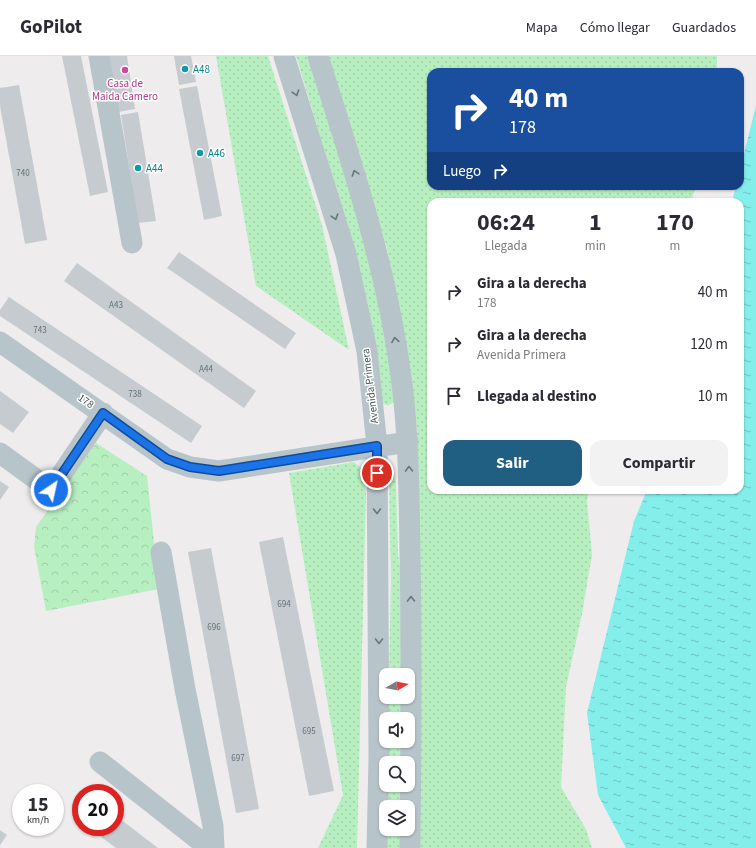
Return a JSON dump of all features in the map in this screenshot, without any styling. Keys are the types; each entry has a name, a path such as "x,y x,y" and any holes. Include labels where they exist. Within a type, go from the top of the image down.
{"street":[{"path":"99,56 132,243"},
{"name":"Avenida Primera","path":"284,56 346,254 367,351 377,446 380,758 377,848"},
{"path":"318,56 362,194 387,294 402,383 408,442 411,618 410,848"},
{"name":"178","path":"0,342 167,459 190,467 219,471 408,442"},
{"path":"0,453 51,490 103,413"},
{"path":"161,552 185,689 213,826 214,848"},
{"path":"100,762 209,848"}],"green space":[{"path":"216,56 268,56 322,225 349,350 256,286"},
{"path":"296,56 310,56 361,223 386,335 394,402 389,405 382,403 354,249"},
{"path":"328,56 717,56 717,68 427,68 427,190 695,190 692,198 427,198 427,494 588,494 587,500 592,555 582,614 566,687 561,787 586,829 592,848 417,848 417,429 387,248"},
{"path":"96,443 147,476 159,589 46,611 34,547 36,527"},
{"path":"354,462 361,468 366,492 357,848 318,848 343,795 289,473"},
{"path":"390,474 395,475 396,482 398,554 400,569 402,668 389,668 391,578"},
{"path":"389,704 402,704 401,712 388,712"},
{"path":"388,748 401,748 401,756 387,756"},
{"path":"387,792 400,792 400,800 387,800"},
{"path":"386,836 400,836 400,848 386,848"}],"water":[{"path":"756,105 756,848 626,848 598,795 587,713 634,521 645,494 744,494 744,198 733,198 735,190 744,190 744,154"}],"building":[{"path":"62,56 81,56 108,192 90,196"},
{"path":"109,56 127,56 135,109 118,112"},
{"name":"A48","path":"174,56 191,56 196,82 179,85"},
{"path":"19,85 47,240 25,244 0,106 0,88"},
{"name":"A46","path":"197,86 222,216 204,220 179,89"},
{"name":"A44","path":"138,112 156,221 138,223 121,115"},
{"path":"179,252 296,333 285,349 167,268"},
{"path":"77,263 256,391 244,408 64,281"},
{"path":"9,297 202,426 191,443 0,316 0,310"},
{"path":"0,391 29,412 13,433 0,424"},
{"path":"0,481 9,487 0,500"},
{"path":"283,537 334,791 309,796 259,542"},
{"path":"211,548 259,809 236,813 188,552"},
{"path":"124,822 158,848 116,848 100,836 124,836"},
{"path":"0,830 7,835 0,845"}],"place":[{"name":"A48","path":"185,69"},
{"name":"Casa de Maida Camero","path":"125,70"},
{"name":"A46","path":"200,153"},
{"name":"A44","path":"138,168"}],"route":[{"path":"51,490 103,413 167,459 190,467 219,471 377,446 377,473"}]}
